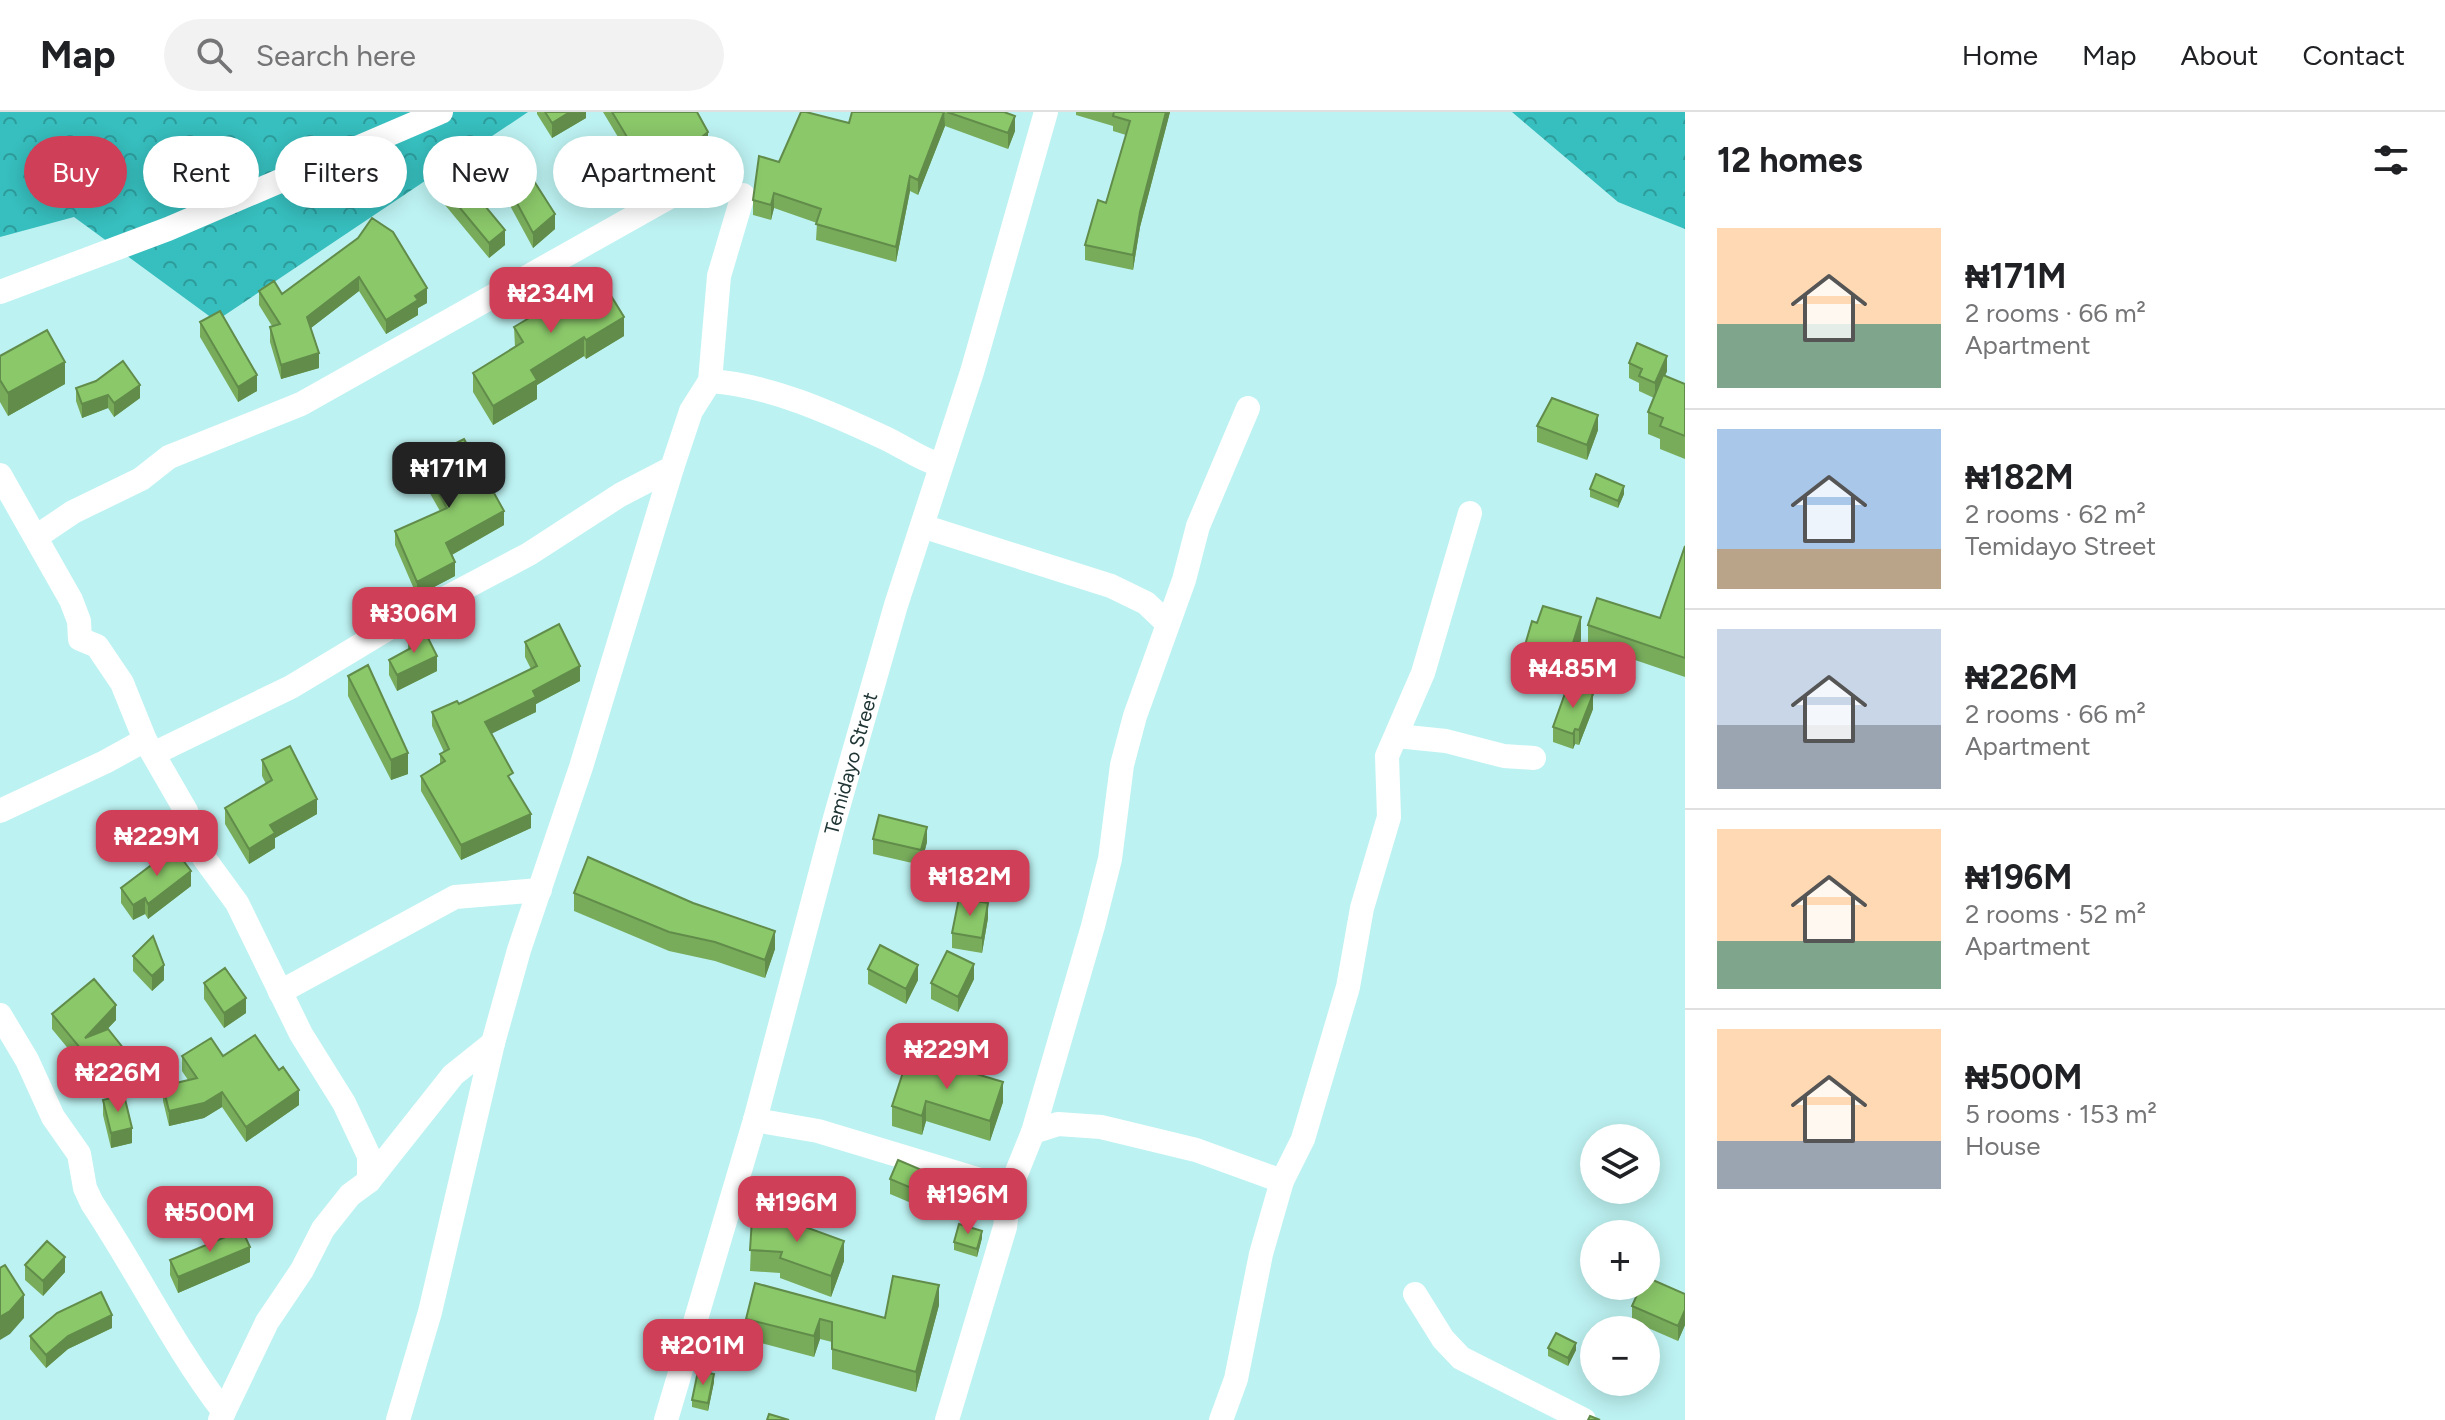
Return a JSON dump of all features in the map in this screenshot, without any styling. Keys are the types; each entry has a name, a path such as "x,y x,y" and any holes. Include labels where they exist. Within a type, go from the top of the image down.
{"street":[{"path":"0,292 168,229 441,112"},
{"name":"Temidayo Street","path":"666,1420 755,1120 835,818 940,465 972,372 1046,112"},
{"path":"36,537 73,512 141,479 169,457 301,404 650,208"},
{"path":"398,1420 430,1312 493,1043 672,468 691,411 710,381 719,276 739,208"},
{"path":"710,381 750,386 845,420 898,444 919,458 940,465"},
{"path":"947,1420 1005,1227 1010,1189 1033,1132 1110,859 1122,765 1132,729 1184,580 1198,526 1248,408"},
{"path":"0,811 105,762 291,687 389,628 529,554 620,495 672,468"},
{"path":"0,475 75,608 80,639 97,646 122,683 150,746 186,811 204,858 237,903 280,992 363,1141 369,1156 369,1181"},
{"path":"1221,1420 1236,1379 1261,1254 1282,1181 1303,1139 1348,987 1362,908 1389,817 1387,756 1423,673 1470,513"},
{"path":"922,526 1111,586 1146,603 1167,623"},
{"path":"1397,736 1446,741 1504,756 1534,758"},
{"path":"280,992 455,897 540,890"},
{"path":"0,1015 17,1039 53,1117 79,1154 85,1188 92,1203 155,1301 191,1369 222,1416"},
{"path":"222,1416 267,1322 302,1270 323,1229 350,1195 369,1181 453,1075 493,1043"},
{"path":"755,1120 818,1131 1010,1189"},
{"path":"1033,1132 1058,1124 1101,1127 1196,1150 1282,1181"},
{"path":"1415,1294 1443,1339 1461,1358 1584,1420"}],"green space":[{"path":"0,112 528,112 492,136 423,136 423,182 407,193 407,136 275,136 275,208 385,208 216,321 74,217 0,237"},
{"path":"1512,112 1685,112 1685,229 1618,202"}],"building":[{"path":"545,112 570,112 552,123"},
{"path":"612,112 697,112 708,132 703,136 626,136"},
{"path":"801,112 849,123 852,112 944,112 918,180 910,176 896,247 816,224 821,209 774,193 771,205 753,200 759,156 779,162"},
{"path":"947,112 1004,112 1015,116 1008,133"},
{"path":"1114,112 1166,112 1140,212 1133,255 1085,245 1098,200 1106,203 1130,121 1113,116"},
{"path":"537,186 555,214 533,233 520,208 537,208"},
{"path":"460,208 487,208 505,230 489,243"},
{"path":"372,218 393,232 427,288 415,296 418,300 386,320 359,277 307,317 319,353 281,365 270,327 280,324 259,291 274,281 282,294 358,238"},
{"path":"594,268 624,317 586,340 584,337 531,370 537,380 493,406 473,373 523,342 514,327 561,299 556,290"},
{"path":"220,311 257,375 238,387 200,322"},
{"path":"47,330 65,362 8,393 0,380 0,356"},
{"path":"1637,343 1667,356 1655,383 1639,376 1642,369 1629,363"},
{"path":"123,361 140,385 114,403 108,395 82,404 76,388 96,381"},
{"path":"1663,375 1685,384 1685,436 1660,426 1663,418 1648,412"},
{"path":"1552,398 1598,415 1587,445 1537,426"},
{"path":"464,439 504,511 446,543 455,562 417,582 395,531 447,508 420,461"},
{"path":"1596,474 1624,486 1618,501 1590,489"},
{"path":"1685,546 1685,658 1588,625 1597,598 1660,618"},
{"path":"1543,606 1581,617 1564,672 1521,659 1532,621 1537,623"},
{"path":"559,624 580,666 533,691 536,697 485,722 513,773 508,776 531,814 461,845 421,776 445,761 440,754 449,749 432,712 457,701 459,704 537,666 525,642"},
{"path":"425,632 437,656 397,675 389,660 411,648 408,641"},
{"path":"368,665 408,753 391,760 348,676"},
{"path":"1568,685 1593,694 1579,730 1575,729 1573,734 1553,727"},
{"path":"290,746 317,799 270,825 275,833 249,849 225,808 272,780 262,760"},
{"path":"879,815 927,827 921,850 873,839"},
{"path":"174,848 191,871 148,904 145,898 133,905 121,888"},
{"path":"588,857 693,903 775,931 765,960 715,942 669,932 574,893"},
{"path":"959,898 988,903 982,938 952,933"},
{"path":"153,936 164,965 152,976 133,956"},
{"path":"880,945 918,965 906,989 868,969"},
{"path":"947,951 974,964 958,997 931,983"},
{"path":"225,968 246,998 224,1013 204,983"},
{"path":"94,979 116,1005 85,1038 108,1029 128,1054 95,1080 80,1060 86,1055 52,1014"},
{"path":"255,1035 279,1070 283,1067 299,1090 246,1127 222,1092 204,1103 169,1111 163,1086 197,1078 182,1056 211,1038 223,1056"},
{"path":"907,1060 948,1073 950,1066 1003,1082 990,1121 926,1101 922,1116 892,1106"},
{"path":"124,1095 132,1128 111,1133 103,1100"},
{"path":"898,1160 924,1171 916,1190 890,1179"},
{"path":"752,1219 789,1221 844,1241 831,1276 780,1258 782,1252 750,1250"},
{"path":"959,1224 982,1231 977,1249 954,1242"},
{"path":"242,1230 250,1247 178,1277 170,1260"},
{"path":"47,1241 65,1257 43,1281 25,1265"},
{"path":"5,1265 24,1295 0,1317 0,1268"},
{"path":"893,1276 939,1285 916,1372 832,1349 832,1322 820,1319 814,1336 746,1319 755,1283 885,1318"},
{"path":"1660,1283 1685,1294 1685,1310 1678,1326 1632,1306 1635,1300 1660,1300"},
{"path":"101,1292 112,1315 68,1336 46,1355 30,1336 57,1313"},
{"path":"1556,1333 1576,1343 1568,1358 1548,1348"},
{"path":"698,1371 714,1374 708,1403 692,1400"},
{"path":"769,1414 789,1420 767,1420"}]}
